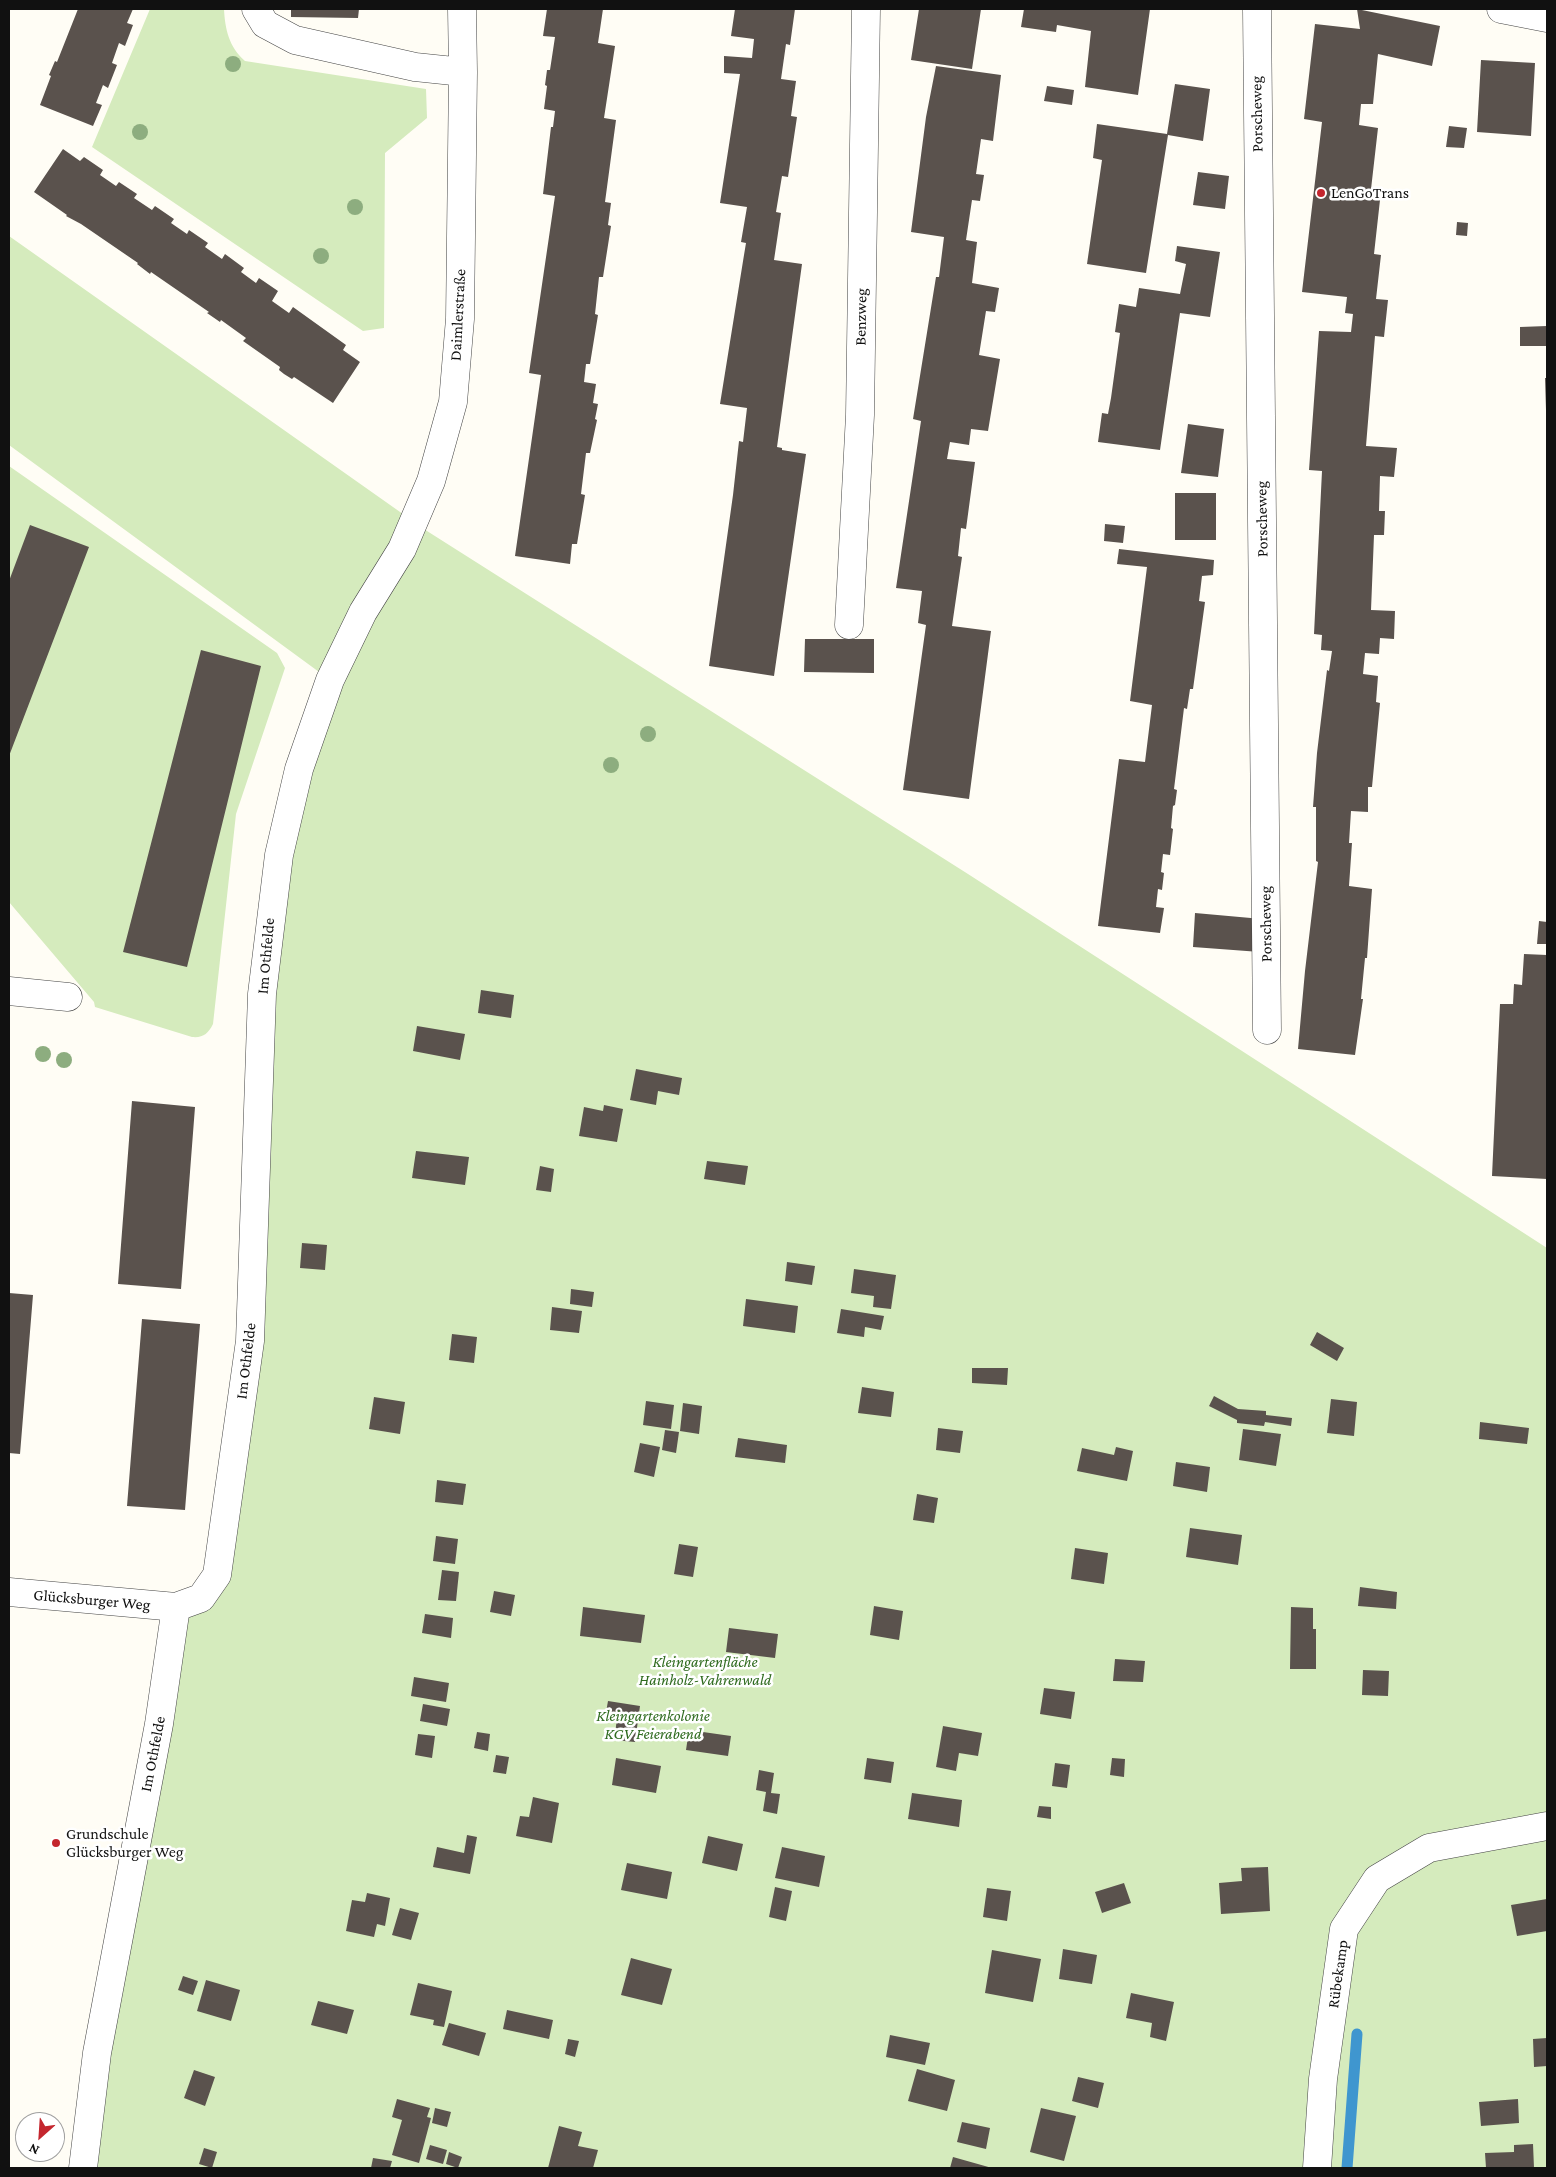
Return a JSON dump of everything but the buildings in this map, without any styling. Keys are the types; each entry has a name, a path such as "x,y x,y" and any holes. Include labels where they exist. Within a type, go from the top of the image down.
{"street":[{"path":"256,9 265,24 295,40 415,67 463,72"},
{"name":"Daimlerstraße","path":"402,548 431,481 453,402 460,319 462,9"},
{"name":"Benzweg","path":"849,625 860,415 866,9"},
{"name":"Porscheweg","path":"1256,9 1267,1030"},
{"path":"1501,9 1547,18"},
{"name":"Im Othfelde","path":"83,2168 97,2053 159,1724 176,1607 201,1598 217,1575 250,1341 262,994 279,855 299,769 330,680 363,612 402,548"},
{"path":"9,991 68,997"},
{"name":"Glücksburger Weg","path":"9,1592 176,1607"},
{"name":"Rübekamp","path":"1317,2168 1323,2080 1344,1929 1377,1879 1429,1848 1547,1826"}],"green space":[{"path":"150,9 224,9 225,24 229,37 235,50 245,61 426,89 427,118 385,153 384,328 363,331 92,147"},
{"name":"Kleingartenfläche Hainholz-Vahrenwald","path":"9,236 427,531 968,874 1547,1248 1547,2168 83,2168 176,1607 201,1598 236,1440 262,994 330,680 9,445"},
{"path":"9,466 277,653 285,668 236,814 213,1024 207,1033 202,1036 192,1037 95,1007 94,1002 9,902"}],"waterway":[{"path":"1347,2168 1357,2034"}],"place":[{"name":"LenGoTrans","path":"1321,193"},
{"name":"Grundschule Glücksburger Weg","path":"56,1843"}],"park label":[{"name":"Kleingartenkolonie KGV Feierabend","path":"653,1725"}]}
